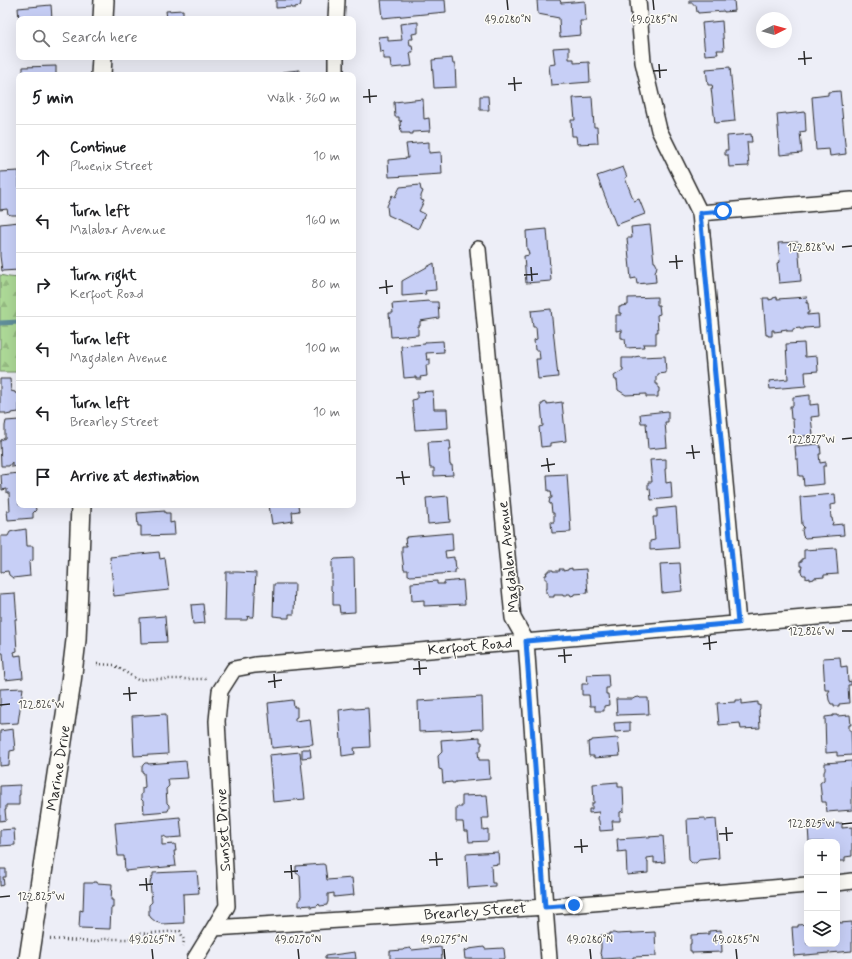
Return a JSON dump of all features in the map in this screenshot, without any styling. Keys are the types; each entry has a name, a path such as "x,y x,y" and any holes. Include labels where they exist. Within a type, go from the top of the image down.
{"street":[{"path":"103,16 104,0"},
{"path":"336,16 337,0"},
{"path":"638,0 643,62 659,130 700,213 738,623"},
{"path":"101,72 102,60"},
{"path":"336,60 336,72"},
{"path":"700,213 852,200"},
{"name":"Magdalen Avenue","path":"478,249 513,618 526,641 549,959"},
{"name":"Marine Drive","path":"29,959 76,640 81,508"},
{"name":"Kerfoot Road","path":"220,691 234,669 255,665 852,614"},
{"name":"Sunset Drive","path":"188,956 214,928 227,906 217,721 220,691"},
{"path":"840,883 852,881"},
{"name":"Brearley Street","path":"214,928 545,907 804,885"}],"path":[{"path":"97,664 114,665 138,680 209,679"},
{"path":"50,939 95,942 103,939 129,940 137,934 180,931 188,956"}],"green space":[{"path":"0,275 16,278 16,372 0,372"}],"building":[{"path":"276,0 301,0 301,3 300,6 295,8 276,8"},
{"path":"380,0 445,0 446,12 382,18"},
{"path":"537,0 560,0 561,3 585,1 586,21 580,21 581,35 560,37 559,18 538,14"},
{"path":"689,0 734,0 735,11 698,13 696,5 689,3"},
{"path":"51,5 52,16 19,16 18,8"},
{"path":"183,10 183,16 167,16 166,11"},
{"path":"722,21 724,50 717,50 718,54 705,55 702,23"},
{"path":"418,22 418,33 412,34 413,39 409,39 413,52 410,52 412,66 391,68 390,59 383,59 383,51 380,52 378,37 388,36 388,41 402,40 400,24"},
{"path":"569,47 569,59 574,59 574,63 589,62 590,82 551,85 549,65 555,64 553,48"},
{"path":"452,58 453,64 455,64 456,87 434,88 432,60"},
{"path":"56,66 56,72 23,72 23,67"},
{"path":"730,67 735,121 715,123 711,88 713,88 712,85 708,85 706,69"},
{"path":"299,70 299,72 282,72"},
{"path":"840,91 846,154 830,156 829,149 816,150 812,97 828,95 828,92"},
{"path":"480,96 488,96 489,110 480,110"},
{"path":"592,97 594,127 597,127 598,143 577,144 576,136 572,136 571,120 575,120 573,98"},
{"path":"423,99 424,119 429,118 430,131 413,132 413,134 401,133 400,122 402,121 399,121 399,117 395,117 394,102"},
{"path":"805,112 806,131 800,132 802,153 780,155 777,114"},
{"path":"751,134 752,142 747,142 749,166 729,167 728,155 725,155 725,150 728,150 727,136"},
{"path":"429,142 429,153 441,152 442,174 389,177 388,160 408,158 406,144"},
{"path":"623,167 627,177 625,178 634,201 639,199 645,214 616,225 597,176"},
{"path":"16,171 16,215 8,214 7,209 0,210 0,172"},
{"path":"420,185 421,190 423,191 421,200 424,201 419,211 425,214 418,229 388,215 387,206 392,195 395,197 400,187"},
{"path":"16,222 16,270 2,271 0,256 0,224"},
{"path":"650,225 654,262 657,266 655,271 656,282 637,284 636,278 631,279 627,238 632,238 631,227"},
{"path":"547,229 551,281 526,283 524,256 529,255 527,250 526,231"},
{"path":"798,242 801,281 779,283 777,263 780,262 778,243"},
{"path":"434,263 436,290 425,291 426,294 402,296 402,281"},
{"path":"657,297 657,305 659,305 660,314 657,315 658,332 656,332 656,344 643,344 644,347 626,348 625,339 621,338 622,330 616,331 616,315 621,315 621,313 619,313 619,307 628,305 628,298"},
{"path":"777,297 777,299 807,297 808,302 806,303 808,303 809,313 807,313 807,315 818,314 819,327 793,329 793,331 787,331 787,329 774,332 774,330 772,330 772,336 766,335 763,298 769,298 769,300"},
{"path":"429,301 438,302 439,318 420,321 420,326 418,326 418,335 391,337 389,313 393,313 392,304"},
{"path":"551,309 558,377 538,379 536,359 540,359 539,350 535,350 534,340 537,339 536,327 533,327 531,311"},
{"path":"443,341 444,352 426,353 427,360 430,359 430,365 426,365 427,376 420,377 421,379 416,379 416,377 404,378 401,346"},
{"path":"804,343 805,357 817,356 818,371 805,372 806,386 770,389 769,381 788,379 786,344"},
{"path":"640,356 665,356 666,373 658,374 656,377 656,384 658,384 659,388 658,397 646,397 646,394 626,395 618,390 617,380 615,380 614,376 623,370 622,358 634,358"},
{"path":"0,379 10,379 11,391 16,393 16,412 6,415 6,413 0,413"},
{"path":"433,391 434,409 447,409 448,428 415,430 412,400 417,399 417,392"},
{"path":"810,395 810,405 818,404 819,416 811,417 813,435 794,437 793,419 791,419 790,406 793,406 793,397"},
{"path":"547,402 547,404 562,402 566,441 550,443 550,446 541,447 539,427 543,426 541,404"},
{"path":"668,411 668,422 665,422 667,447 648,449 646,423 641,423 640,414"},
{"path":"16,420 16,466 12,467 12,462 9,466 1,466 0,442 5,438 6,421"},
{"path":"450,441 450,465 452,465 453,475 434,476 434,468 430,468 428,442"},
{"path":"820,444 820,463 826,462 826,466 823,466 824,484 804,486 803,476 799,476 798,459 796,459 795,446"},
{"path":"666,459 666,483 671,482 672,498 651,500 650,488 648,489 648,482 652,482 650,460"},
{"path":"16,473 16,508 36,508 36,510 33,513 33,518 8,520 7,511 10,511 9,493 7,493 7,489 2,490 1,475"},
{"path":"567,474 571,532 552,533 551,522 554,522 554,513 552,513 551,504 549,503 550,498 552,498 551,491 548,491 547,475"},
{"path":"835,494 836,504 830,505 832,525 843,524 844,535 805,538 802,530 804,527 802,525 800,497"},
{"path":"448,496 450,522 428,524 426,498"},
{"path":"676,507 679,548 650,550 650,541 655,540 653,517 657,517 657,509"},
{"path":"269,508 298,508 299,511 292,512 293,521 272,524"},
{"path":"165,511 165,513 170,513 170,523 174,522 175,535 141,536 141,526 138,526 137,513"},
{"path":"26,529 27,546 33,546 33,560 29,562 30,576 13,578 9,575 8,571 1,572 1,536 8,536 10,532"},
{"path":"452,533 453,550 445,551 446,558 454,557 455,573 408,575 408,570 404,570 402,554 402,546 407,546 406,537"},
{"path":"836,548 838,574 824,575 824,577 810,580 810,578 806,579 806,575 803,575 801,571 802,566 800,566 800,561 804,559 804,550"},
{"path":"159,552 160,559 165,558 169,590 114,596 110,557"},
{"path":"354,558 355,612 340,613 339,605 333,605 333,592 331,590 332,562 335,559"},
{"path":"680,563 682,591 662,593 660,564"},
{"path":"572,568 572,570 586,569 588,593 574,594 571,596 570,594 567,594 567,596 554,595 554,597 549,597 548,593 546,593 546,572 548,572 548,570 560,571 559,569 563,569 563,571"},
{"path":"226,572 256,573 253,617 248,616 247,620 225,620"},
{"path":"463,580 465,604 424,606 424,600 412,601 411,583 437,581 437,584 444,584 444,582"},
{"path":"274,584 295,584 294,614 289,614 289,618 273,616"},
{"path":"15,593 17,651 14,652 15,656 21,655 23,678 5,680 3,653 0,653 0,594"},
{"path":"203,604 205,623 193,624 191,605"},
{"path":"165,616 167,642 141,643 140,618"},
{"path":"840,657 841,667 847,666 848,682 851,681 851,685 848,685 849,703 834,706 834,704 831,704 829,700 828,693 830,690 825,690 823,658"},
{"path":"608,674 609,688 606,688 606,694 608,694 609,705 604,706 604,711 595,711 595,706 590,706 589,695 582,695 582,684 588,684 587,675"},
{"path":"23,688 18,723 0,724 0,689"},
{"path":"482,697 483,729 419,732 418,701"},
{"path":"639,697 648,698 649,714 617,715 616,699 633,699"},
{"path":"293,700 294,707 297,707 297,717 295,718 295,721 310,719 313,744 272,748 268,703"},
{"path":"736,700 742,700 742,704 758,702 758,705 760,705 760,728 741,729 740,723 719,725 717,703 736,702"},
{"path":"368,708 370,747 354,748 355,754 342,756 339,710"},
{"path":"166,714 168,754 134,756 132,716"},
{"path":"833,715 850,715 851,725 849,725 849,730 851,730 852,755 837,756 837,752 826,753 825,717"},
{"path":"630,722 630,731 615,732 614,723"},
{"path":"13,729 15,750 10,751 9,765 0,766 0,731"},
{"path":"480,737 480,742 482,742 482,745 481,751 478,751 479,760 489,760 490,779 443,783 442,770 439,769 438,756 442,752 441,740"},
{"path":"618,738 620,756 594,758 594,756 589,756 588,742 592,740"},
{"path":"302,749 310,749 311,757 302,758"},
{"path":"300,752 305,799 273,802 269,755"},
{"path":"186,761 188,778 168,779 169,786 166,789 167,803 169,805 168,811 144,813 143,801 141,799 142,788 145,787 144,773 142,772 143,765 145,763"},
{"path":"852,761 852,810 827,812 826,802 822,802 820,783 824,780 825,763"},
{"path":"618,782 618,787 623,787 624,811 620,812 620,821 612,821 613,830 600,831 598,819 599,812 589,813 589,809 592,809 592,803 594,803 593,784"},
{"path":"20,785 19,805 6,805 6,820 0,821 0,786"},
{"path":"487,795 489,818 482,818 483,830 488,829 488,841 469,842 468,831 464,831 463,822 456,822 456,807 462,807 462,796"},
{"path":"180,817 182,837 167,838 162,836 162,845 175,844 176,851 174,851 176,866 125,871 124,856 118,856 115,823"},
{"path":"705,818 705,820 716,819 719,858 699,860 696,863 692,863 689,860 687,819"},
{"path":"842,823 842,828 852,827 852,856 845,857 845,861 840,861 840,839 809,839 808,826"},
{"path":"14,829 15,845 0,846 0,830"},
{"path":"663,836 665,862 654,863 654,857 647,858 648,873 627,875 626,851 618,852 617,839"},
{"path":"498,852 499,864 491,865 492,883 495,883 495,886 468,888 466,854"},
{"path":"325,865 327,880 352,878 354,895 334,897 334,893 328,894 327,905 320,906 319,904 311,907 311,905 299,906 299,900 301,897 300,875 296,873 296,866"},
{"path":"0,869 6,869 6,877 3,877 4,885 0,886"},
{"path":"197,871 199,893 183,894 184,923 162,924 151,918 149,915 149,905 152,902 150,883 153,873"},
{"path":"93,882 112,884 111,900 113,900 113,908 111,908 110,929 79,928 80,910 83,911 84,883"},
{"path":"852,922 852,951 794,956 792,927 798,927 798,925 804,924 804,947 840,947 840,923"},
{"path":"721,930 722,952 692,953 692,951 690,951 691,935 709,934 709,931"},
{"path":"655,932 656,956 633,957 633,959 602,959 600,954 601,935 609,935 610,933"},
{"path":"441,947 442,959 390,959 390,951 410,948 412,950"},
{"path":"484,947 485,949 503,948 505,958 465,959 464,951"},
{"path":"355,952 356,959 325,959 325,956"}],"waterway":[{"path":"0,323 16,322"}],"route":[{"path":"574,905 545,907 526,641 738,623 700,213 723,211"}]}
